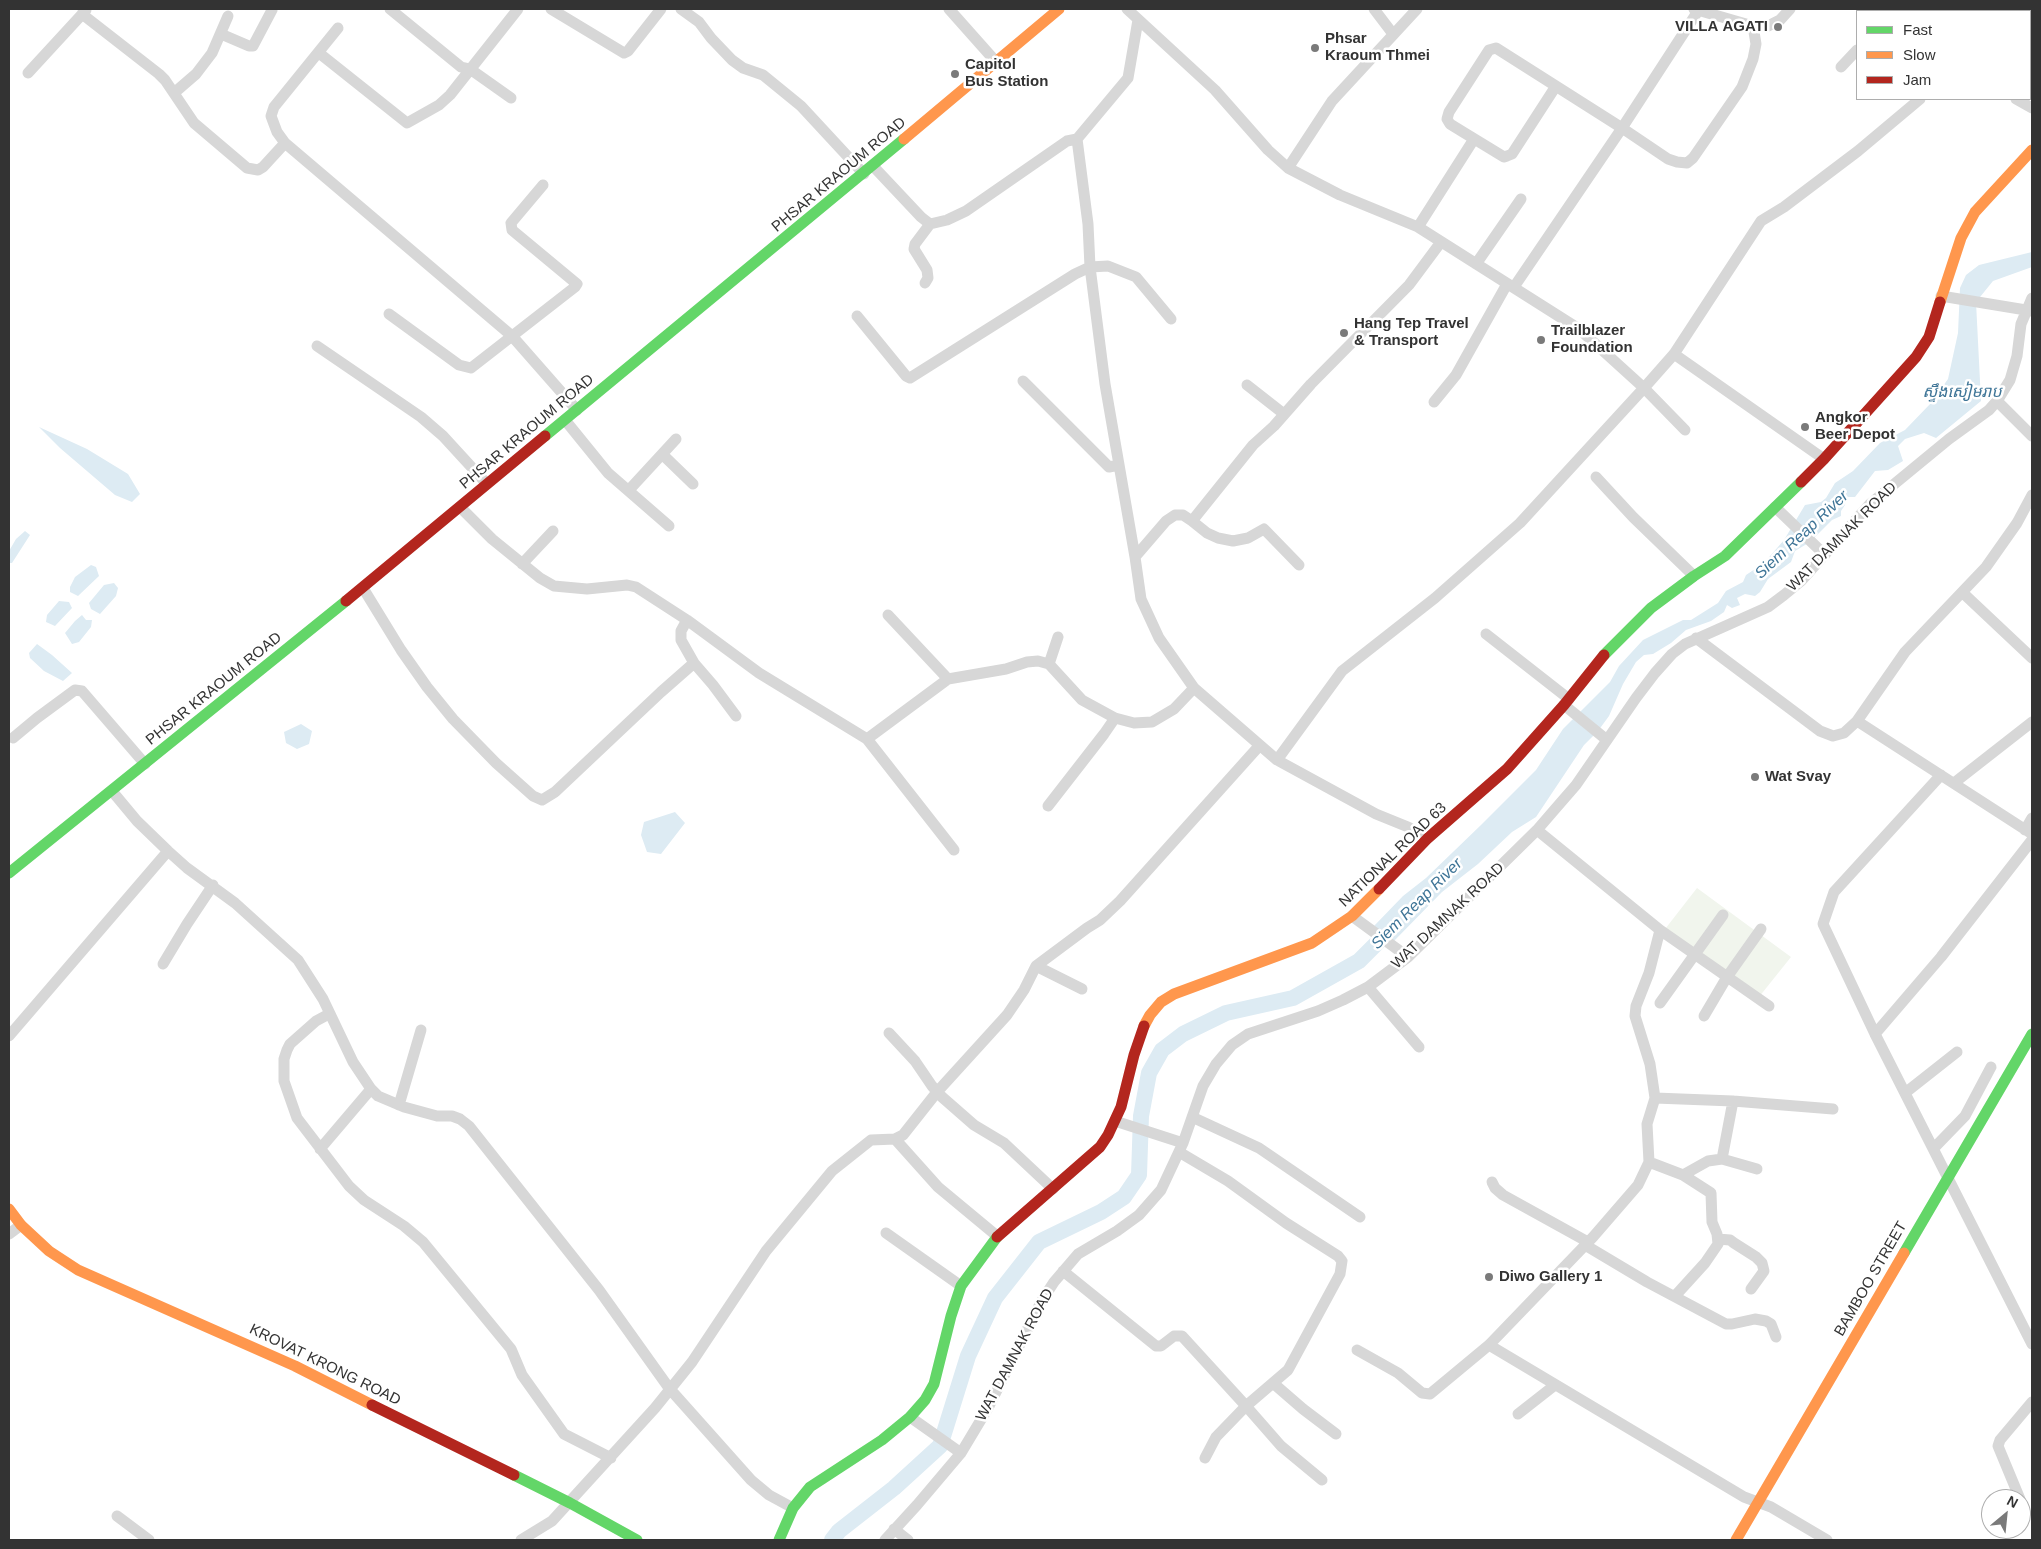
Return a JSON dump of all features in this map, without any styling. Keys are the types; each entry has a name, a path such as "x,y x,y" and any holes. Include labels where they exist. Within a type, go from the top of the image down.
{"main road":[{"name":"PHSAR KRAOUM ROAD","path":"9,873 363,588 997,63 1059,9"},
{"name":"NATIONAL ROAD 63","path":"779,1540 793,1508 810,1487 882,1440 910,1417 925,1400 934,1384 961,1286 997,1236 1096,1152 1108,1135 1115,1122 1144,1027 1150,1015 1161,1002 1174,994 1209,980 1312,943 1357,919 1428,838 1507,770 1569,706 1610,647 1651,608 1725,556 1824,459 1916,357 1929,337 1961,238 1975,212 2032,150"},
{"name":"BAMBOO STREET","path":"1736,1540 2032,1034"},
{"name":"KROVAT KRONG ROAD","path":"9,1208 21,1225 48,1251 78,1270 295,1366 570,1503 638,1540"}],"street":[{"path":"390,9 461,67 470,68 511,98"},
{"path":"319,53 407,123 439,105 450,95 518,9"},
{"path":"551,9 624,53 628,51 660,9"},
{"path":"681,9 699,22 732,60 743,68 763,75 802,106 868,170 930,224"},
{"path":"949,9 997,63"},
{"path":"1128,9 1215,90 1268,150 1288,168 1340,195 1418,227 1579,329 1644,388 1685,430"},
{"path":"1374,9 1394,34"},
{"path":"1288,168 1332,101 1417,9"},
{"path":"1434,402 1456,375 1511,286 1622,128 1696,10 1753,26 1768,26 1775,24 1790,9"},
{"path":"221,34 253,46 272,10"},
{"path":"28,73 85,11 159,74 194,123 224,151 250,170 263,167 285,143"},
{"path":"174,93 196,74 212,53 228,16"},
{"path":"925,284 928,278 927,270 914,249 914,244 930,224 947,220 966,211 1067,141 1078,139 1128,78 1138,20"},
{"path":"1556,86 1512,154 1504,156 1450,124 1447,119 1489,50 1492,48 1500,49 1668,159 1687,163 1693,158 1742,87 1753,59 1756,44 1753,26"},
{"path":"338,28 272,112 272,121 285,143 512,336 577,410"},
{"path":"1841,67 1856,51"},
{"path":"1277,760 1342,671 1435,598 1520,524 1644,388 1674,354 1761,220 1784,207 1858,151 1919,100"},
{"path":"2018,100 2032,108"},
{"path":"1078,139 1088,224 1090,267 1105,384 1136,557 1141,599 1159,638 1194,688 1277,760 1376,814 1408,826 1428,838"},
{"path":"1418,227 1474,139"},
{"path":"388,314 465,368 471,368 577,284 512,230 511,224 544,185"},
{"path":"1476,264 1521,199"},
{"path":"1192,521 1253,446 1409,285 1441,242"},
{"path":"857,316 906,376 910,378 1075,274 1090,267 1108,266 1136,277 1171,319"},
{"path":"1941,296 1994,306 2029,310"},
{"name":"WAT DAMNAK ROAD","path":"885,1540 929,1492 988,1408 1041,1302 1062,1271 1078,1254 1117,1231 1139,1215 1161,1190 1181,1147 1204,1086 1216,1064 1232,1045 1248,1034 1318,1011 1368,987 1405,955 1537,830 1576,785 1604,737 1655,672 1672,654 1696,638 1768,607 1801,581 1822,552 1870,504 1949,439 1989,410 2010,380 2021,324 2029,310 2032,298"},
{"path":"317,346 421,417 443,436 487,484"},
{"path":"1674,354 1824,459"},
{"path":"1023,381 1108,467 1119,465"},
{"path":"1247,385 1284,414"},
{"path":"1997,401 2032,436"},
{"path":"565,420 608,473 669,526"},
{"path":"629,490 676,439"},
{"path":"662,454 694,484"},
{"path":"1596,477 1633,517 1694,576"},
{"path":"1696,638 1780,699 1824,734 1833,736 1844,733 1857,721 1904,652 1980,574 2017,523 2032,495"},
{"path":"460,507 492,539 540,578 557,587 587,589 627,585 636,587 687,620 759,673 867,739 954,850"},
{"path":"1775,507 1822,552"},
{"path":"1136,557 1166,521 1175,515 1183,516 1192,521 1212,536 1233,541 1248,538 1264,529 1299,565"},
{"path":"522,564 553,531"},
{"path":"363,588 417,672 453,719 513,778 533,796 542,800 554,792 694,663"},
{"path":"1963,593 2032,658"},
{"path":"888,615 948,679"},
{"path":"687,620 681,631 681,640 694,663 713,684 736,716"},
{"path":"1486,634 1604,737"},
{"path":"1049,664 1058,637"},
{"path":"867,739 948,679 1006,669 1027,662 1038,661 1049,664 1082,700 1115,718 1134,723 1152,722 1174,708 1194,688"},
{"path":"13,738 75,690 82,691 145,764"},
{"path":"1048,806 1115,718"},
{"path":"1857,721 2029,832 2032,818"},
{"path":"1954,783 2032,722"},
{"path":"521,1540 552,1521 570,1503 611,1458 692,1362 766,1251 832,1171 871,1140 895,1139 903,1135 937,1092 1008,1015 1036,966 1100,920 1120,901 1260,746"},
{"path":"1941,775 1834,892 1823,924 1875,1034 2032,1344"},
{"path":"112,791 137,821 168,851 187,868 213,885 248,914 298,960 323,999 353,1062 378,1096 399,1105 437,1116 460,1118 469,1126 593,1282 669,1388 751,1480 769,1495 793,1508"},
{"path":"1537,830 1694,956 1769,1006"},
{"path":"1875,1034 1941,957 2032,840"},
{"path":"9,1036 168,851"},
{"path":"163,964 186,924 213,885"},
{"path":"1660,1003 1723,915"},
{"path":"1357,919 1405,955"},
{"path":"1704,1016 1727,978 1761,929"},
{"path":"1357,1350 1398,1373 1422,1393 1430,1394 1489,1345 1587,1244 1638,1184 1649,1162 1647,1124 1655,1098 1650,1064 1635,1016 1636,1006 1649,973 1660,930"},
{"path":"1036,966 1082,990"},
{"path":"1368,987 1418,1047"},
{"path":"329,1014 316,1021 290,1044 284,1059 284,1080 291,1106 297,1118 349,1186 364,1200 404,1226 423,1242 511,1348 522,1375 564,1434 611,1458"},
{"path":"399,1105 421,1030"},
{"path":"889,1033 915,1061 937,1092 974,1125 1004,1143 1053,1189"},
{"path":"1905,1093 1957,1052"},
{"path":"1934,1148 1965,1116 1991,1067"},
{"path":"320,1149 371,1089"},
{"path":"1655,1098 1733,1101 1833,1109"},
{"path":"1722,1160 1733,1101"},
{"path":"1192,1117 1259,1148 1360,1217"},
{"path":"1115,1122 1163,1137 1181,1147 1286,1223 1338,1256 1342,1261 1340,1274 1288,1370 1246,1406 1216,1437 1205,1458"},
{"path":"895,1139 938,1187 997,1236"},
{"path":"1683,1175 1708,1161 1722,1160 1757,1170"},
{"path":"1649,1162 1683,1175 1711,1193 1712,1222 1718,1244 1705,1263 1675,1296"},
{"path":"1492,1182 1495,1188 1511,1200 1587,1244 1647,1282 1726,1324 1755,1319 1766,1321 1771,1324 1776,1337"},
{"path":"9,1234 21,1225"},
{"path":"886,1233 961,1286"},
{"path":"1718,1239 1730,1240 1762,1263 1764,1271 1751,1289"},
{"path":"1062,1271 1156,1346 1161,1346 1174,1336 1182,1336 1281,1446 1322,1480"},
{"path":"1489,1345 1744,1497 1771,1507 1827,1540"},
{"path":"1273,1383 1336,1434"},
{"path":"1518,1414 1556,1385"},
{"path":"2015,1489 1998,1446 2000,1440 2032,1402"},
{"path":"910,1417 959,1451"},
{"path":"117,1516 149,1540"},
{"path":"894,1529 908,1540"}],"shaded area":[{"path":"1697,888 1791,957 1755,1002 1662,933"}],"water":[{"name":"ស្ទឹងសៀមរាប","path":"2032,252 2032,267 1993,281 1976,302 1981,401 1936,438 1924,433 1905,439 1898,446 1903,461 1888,470 1875,471 1855,497 1846,497 1841,516 1832,520 1810,542 1795,551 1791,562 1768,579 1760,592 1755,596 1745,594 1737,598 1740,605 1732,608 1727,605 1724,612 1711,621 1686,630 1671,643 1653,654 1644,655 1636,662 1623,684 1609,716 1584,745 1536,817 1512,832 1478,864 1442,892 1394,941 1374,926 1536,770 1563,729 1610,682 1619,666 1643,640 1683,620 1691,620 1718,603 1726,591 1743,582 1746,575 1764,563 1784,540 1805,505 1821,502 1826,498 1835,483 1853,471 1880,443 1905,430 1931,403 1948,379 1958,333 1960,288 1966,275 1979,265"},
{"path":"39,427 87,449 128,474 140,494 132,502 115,495 60,448"},
{"path":"25,531 30,535 12,563 9,563 9,551 16,539"},
{"path":"91,565 96,567 99,576 78,596 70,592 70,587 75,577"},
{"path":"114,583 118,588 116,596 100,614 91,609 89,603 104,585"},
{"path":"59,601 69,602 72,608 55,626 46,622 47,615"},
{"path":"82,615 86,620 92,620 91,627 79,642 72,644 65,633"},
{"path":"37,644 72,673 63,681 44,671 30,658 29,653"},
{"path":"301,724 312,731 309,744 297,749 286,743 284,732"},
{"path":"675,812 685,823 661,854 647,852 641,835 644,822"}],"waterway":[{"name":"Siem Reap River","path":"832,1540 839,1531 894,1488 940,1446 968,1356 995,1298 1039,1242 1101,1212 1124,1197 1139,1175 1141,1116 1149,1073 1162,1050 1183,1034 1226,1013 1293,998 1359,961 1393,927"}],"traffic: fast":[{"path":"545,436 904,139"},
{"path":"1604,655 1651,608 1725,556 1801,482"},
{"path":"9,873 346,601"},
{"path":"1904,1253 2032,1034"},
{"path":"779,1540 793,1508 810,1487 882,1440 910,1417 925,1400 934,1384 951,1316 961,1286 997,1237"},
{"path":"514,1475 637,1540"}],"traffic: slow":[{"path":"904,139 1059,9"},
{"path":"1940,302 1961,238 1975,212 2032,150"},
{"path":"1144,1026 1161,1002 1174,994 1312,943 1352,916 1379,889"},
{"path":"9,1209 21,1225 49,1251 78,1270 295,1366 372,1405"},
{"path":"1736,1540 1904,1253"}],"traffic: jam":[{"path":"1801,482 1916,357 1929,337 1940,302"},
{"path":"346,601 545,436"},
{"path":"1379,889 1428,838 1507,769 1564,705 1604,655"},
{"path":"997,1237 1100,1147 1108,1135 1121,1107 1134,1055 1144,1026"},
{"path":"372,1405 514,1475"}],"place":[{"name":"VILLA AGATI","path":"1778,27"},
{"name":"Phsar Kraoum Thmei","path":"1315,48"},
{"name":"Capitol Bus Station","path":"955,74"},
{"name":"Hang Tep Travel & Transport","path":"1344,333"},
{"name":"Trailblazer Foundation","path":"1541,340"},
{"name":"Angkor Beer Depot","path":"1805,427"},
{"name":"Wat Svay","path":"1755,777"},
{"name":"Diwo Gallery 1","path":"1489,1277"}]}
